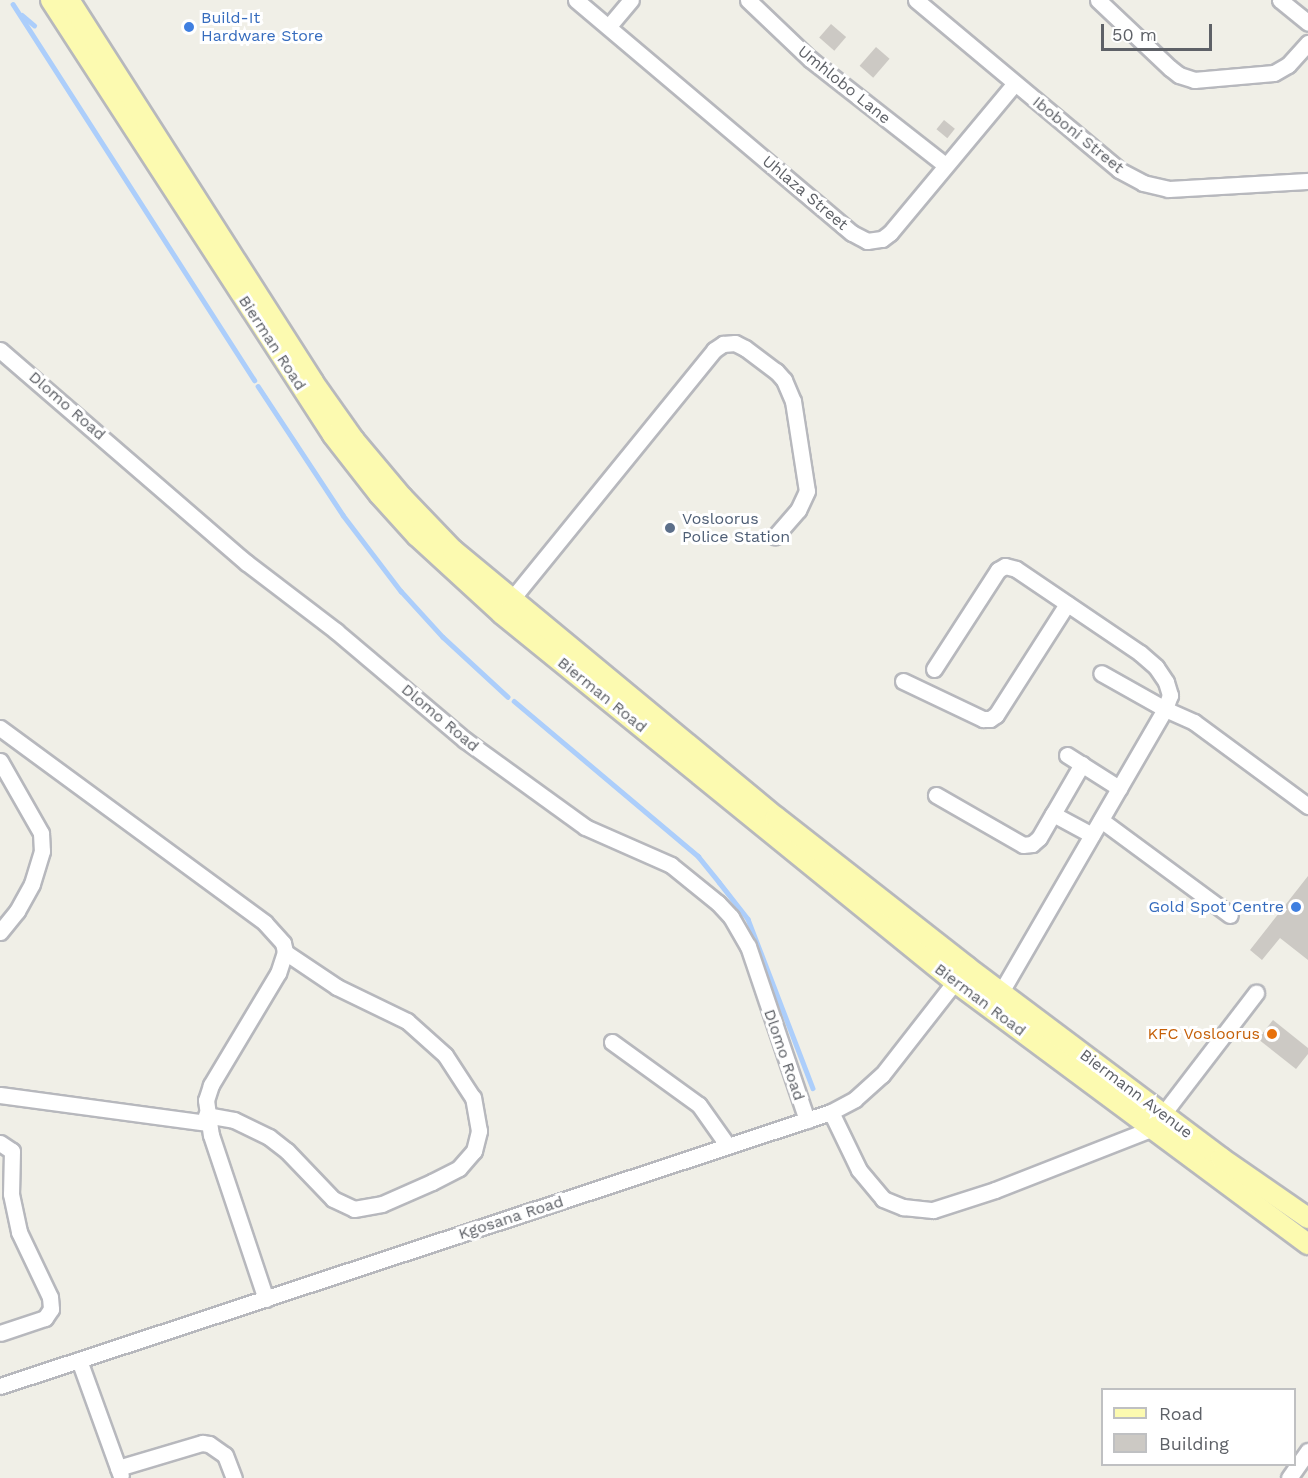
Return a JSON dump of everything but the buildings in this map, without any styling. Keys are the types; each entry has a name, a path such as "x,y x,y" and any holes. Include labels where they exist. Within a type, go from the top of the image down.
{"main road":[{"name":"Bierman Road","path":"56,3 313,382 354,440 402,497 453,550 511,600 961,975"},
{"name":"Bierman Road","path":"56,3 327,426 372,487 417,536 502,614 961,975 1157,1122 1308,1244"},
{"name":"Biermann Avenue","path":"961,975 1001,992 1157,1122 1308,1218"}],"street":[{"name":"Uhlaza Street","path":"576,0 861,240 876,241 890,233 1015,83"},
{"path":"609,26 631,0"},
{"name":"Umhlobo Lane","path":"748,0 810,59 945,165"},
{"name":"Iboboni Street","path":"916,0 1119,170 1143,183 1168,189 1308,181"},
{"path":"1098,0 1170,68 1179,75 1194,80 1274,73 1288,65 1308,43"},
{"path":"1280,0 1308,23"},
{"path":"511,600 714,350 723,344 735,343 745,348 776,371 790,390 793,401 807,491 798,510 775,536"},
{"name":"Dlomo Road","path":"0,350 238,556 336,631 465,740 585,827 671,865 718,903 731,917 748,946 807,1120"},
{"path":"934,669 998,570 1005,566 1016,568 1156,667 1166,682 1170,695 1166,709 1001,992"},
{"path":"903,681 983,719 990,719 996,715 1067,604"},
{"path":"1101,673 1204,728 1308,806"},
{"path":"0,1095 207,1119 234,1120 269,1137 287,1151 333,1199 354,1209 382,1204 459,1168 474,1151 479,1131 472,1098 445,1055 407,1022 337,987 285,952 279,938 265,923 1,730"},
{"path":"1067,755 1119,788"},
{"path":"0,761 41,833 42,851 32,884 17,911 0,932"},
{"path":"936,795 1023,844 1032,844 1039,838 1082,764"},
{"path":"1053,814 1092,835"},
{"path":"1101,820 1230,915"},
{"path":"266,1299 207,1119 206,1100 211,1085 278,973 285,952"},
{"name":"Kgosana Road","path":"0,1386 831,1112 855,1099 882,1075 961,975"},
{"path":"831,1112 859,1170 882,1199 903,1207 933,1210 995,1190 1157,1122 1256,993"},
{"path":"612,1042 699,1105 728,1146"},
{"path":"0,1143 12,1151 11,1194 19,1232 50,1297 51,1309 45,1318 0,1333"},
{"path":"79,1360 120,1473 202,1443 209,1444 225,1455 234,1478"},
{"path":"1289,1478 1308,1451"}],"waterway":[{"path":"13,4 254,380"},
{"path":"22,15 34,25"},
{"path":"258,386 343,515 401,591 443,637 508,697"},
{"path":"514,701 698,856 748,919 813,1088"}],"place":[{"name":"Build-It Hardware Store","path":"189,27"},
{"name":"Vosloorus Police Station","path":"670,528"},
{"name":"Gold Spot Centre","path":"1296,907"},
{"name":"KFC Vosloorus","path":"1272,1034"}]}
